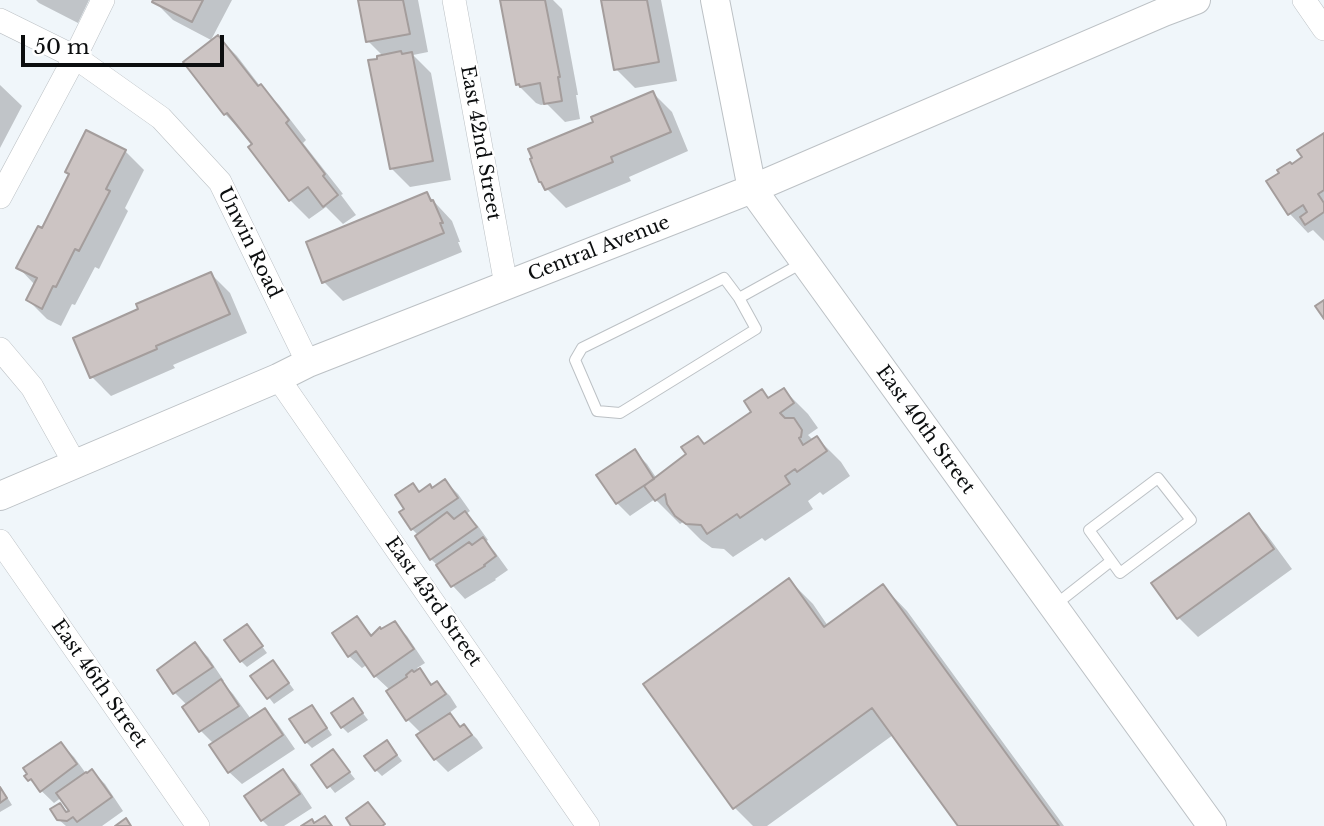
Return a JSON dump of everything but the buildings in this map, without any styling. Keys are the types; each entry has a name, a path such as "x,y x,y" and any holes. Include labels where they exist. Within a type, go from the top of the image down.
{"street":[{"path":"0,197 103,0"},
{"name":"East 42nd Street","path":"454,0 506,285"},
{"name":"East 40th Street","path":"715,0 752,189 1212,826"},
{"name":"Central Avenue","path":"0,496 308,363 752,189 1163,6 1196,0"},
{"path":"1304,0 1324,29"},
{"name":"Unwin Road","path":"0,20 75,57 161,118 220,182 308,363"},
{"path":"0,349 32,387 75,464"},
{"name":"East 43rd Street","path":"278,377 588,826"},
{"name":"East 46th Street","path":"0,541 198,826"}],"lane":[{"path":"739,298 804,262"},
{"path":"724,278 739,298 756,329 620,413 597,411 575,360 582,348 724,278"},
{"path":"1158,478 1191,520 1121,573 1111,561 1089,530 1158,478"},
{"path":"1053,606 1111,561"}]}
